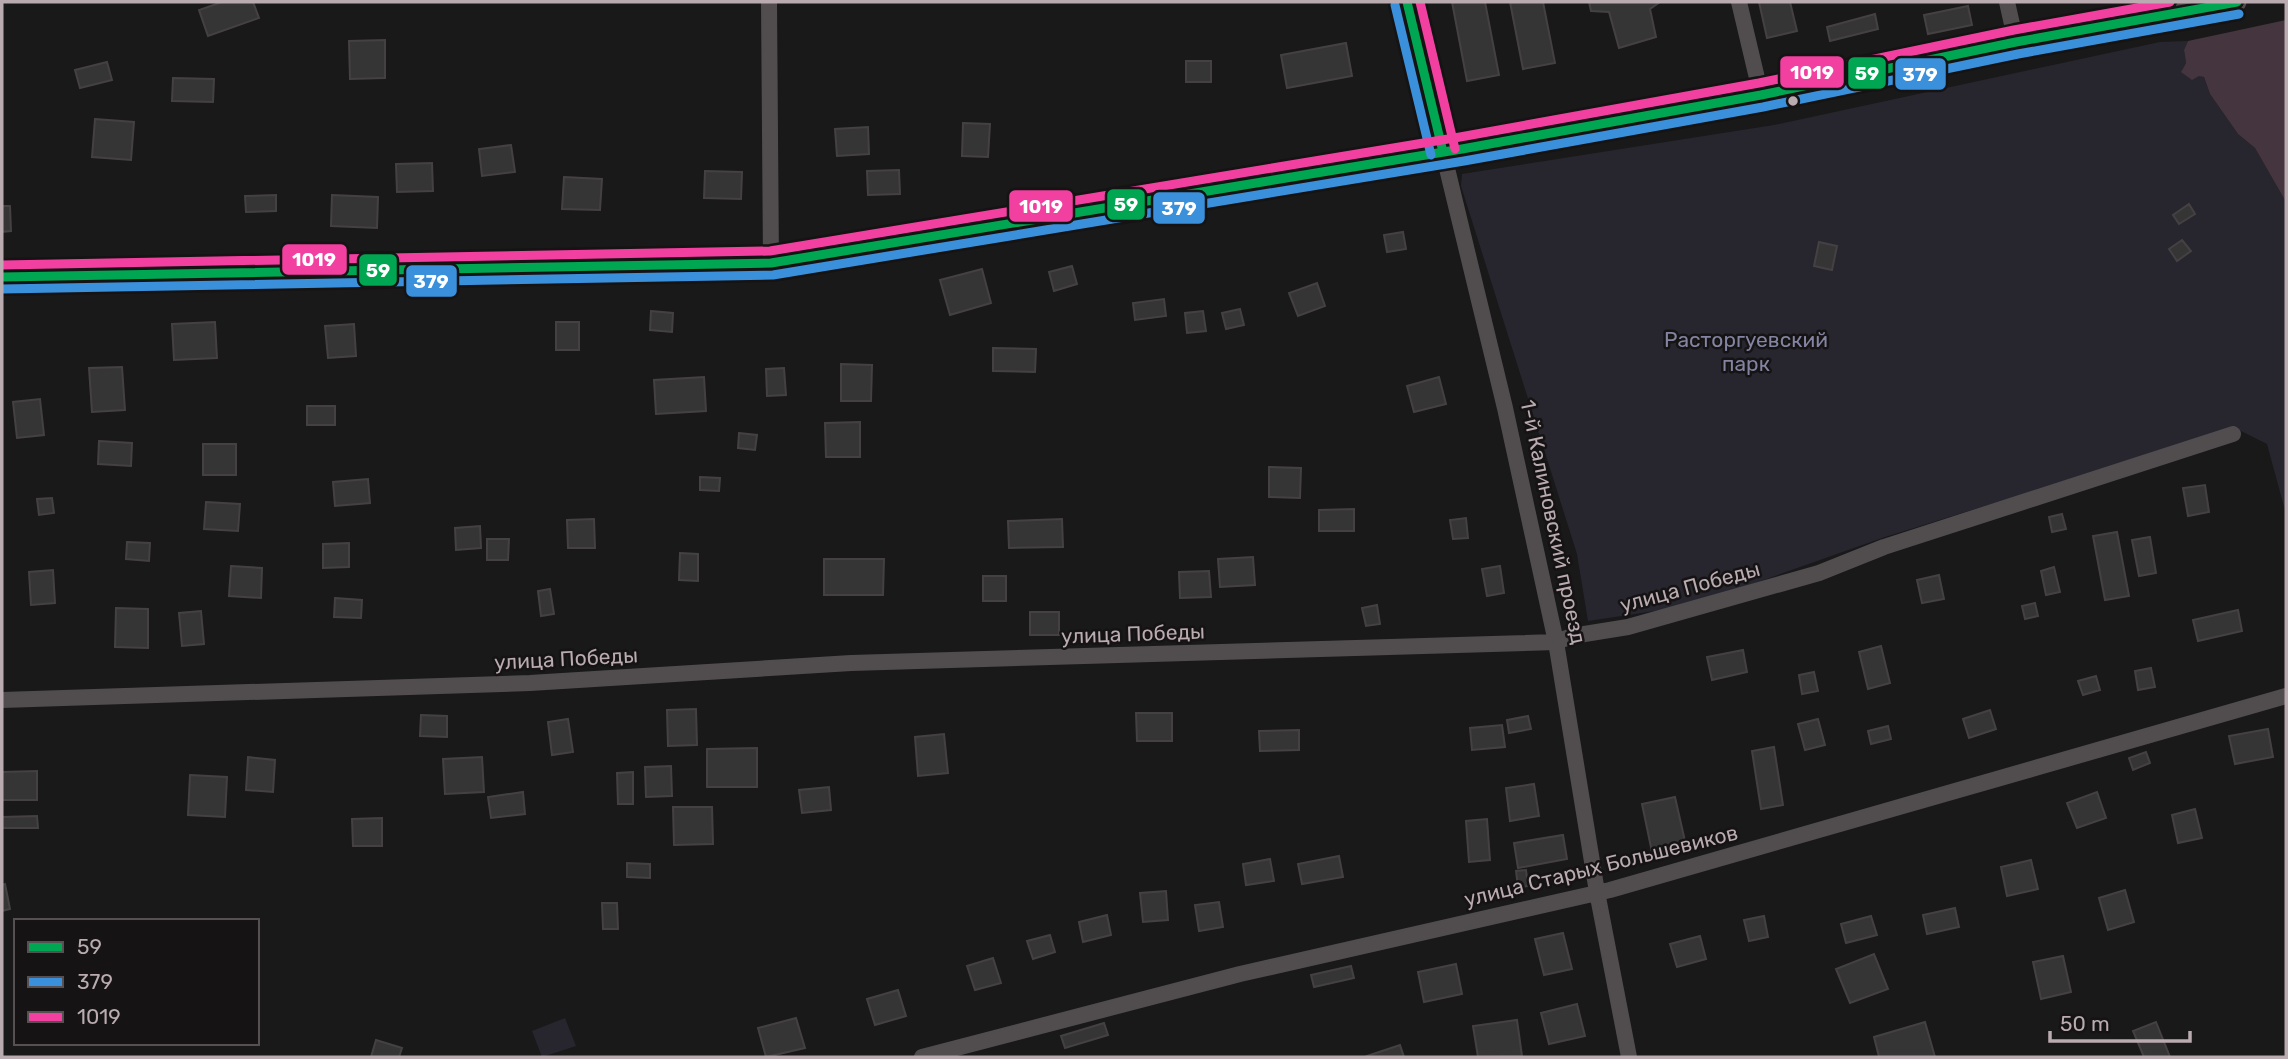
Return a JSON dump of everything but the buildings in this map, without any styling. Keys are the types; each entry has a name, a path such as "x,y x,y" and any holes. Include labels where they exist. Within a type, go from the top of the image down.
{"street":[{"path":"769,2 771,263"},
{"name":"1-й Калиновский проезд","path":"1407,2 1505,408 1556,642 1597,892 1629,1057"},
{"path":"1739,2 1761,95"},
{"path":"2007,2 2016,42"},
{"path":"2,276 771,263 1443,152 1761,95 2016,42 2230,3"},
{"name":"улица Победы","path":"2,700 530,683 865,663 1556,642 1572,636 1628,627 1819,572 1884,547 2233,434"},
{"name":"улица Старых Большевиков","path":"922,1057 1240,974 1610,890 2286,696"}],"green space":[{"name":"Расторгуевский парк","path":"2188,41 2184,50 2186,63 2182,70 2204,77 2210,94 2238,134 2255,148 2286,202 2286,514 2267,444 2235,428 1885,537 1738,589 1668,609 1588,621 1577,554 1461,186 1462,174 1774,125 2160,42"},
{"path":"565,1018 576,1046 542,1057 532,1031"}],"shaded area":[{"path":"2286,20 2286,202 2255,148 2238,134 2210,94 2204,77 2199,76 2192,80 2181,72 2186,63 2184,50 2188,41"}],"transit line":[{"name":"59","path":"1407,2 1443,152"},
{"name":"1019","path":"1420,2 1455,149"},
{"name":"1019","path":"2,265 770,251 1460,137 1759,83 2014,30 2170,2"},
{"name":"59","path":"2,277 771,263 1462,149 1761,95 2016,42 2237,2"},
{"name":"379","path":"1395,5 1431,155"},
{"name":"379","path":"2,289 773,275 1464,161 1763,107 2018,54 2239,14"}]}
